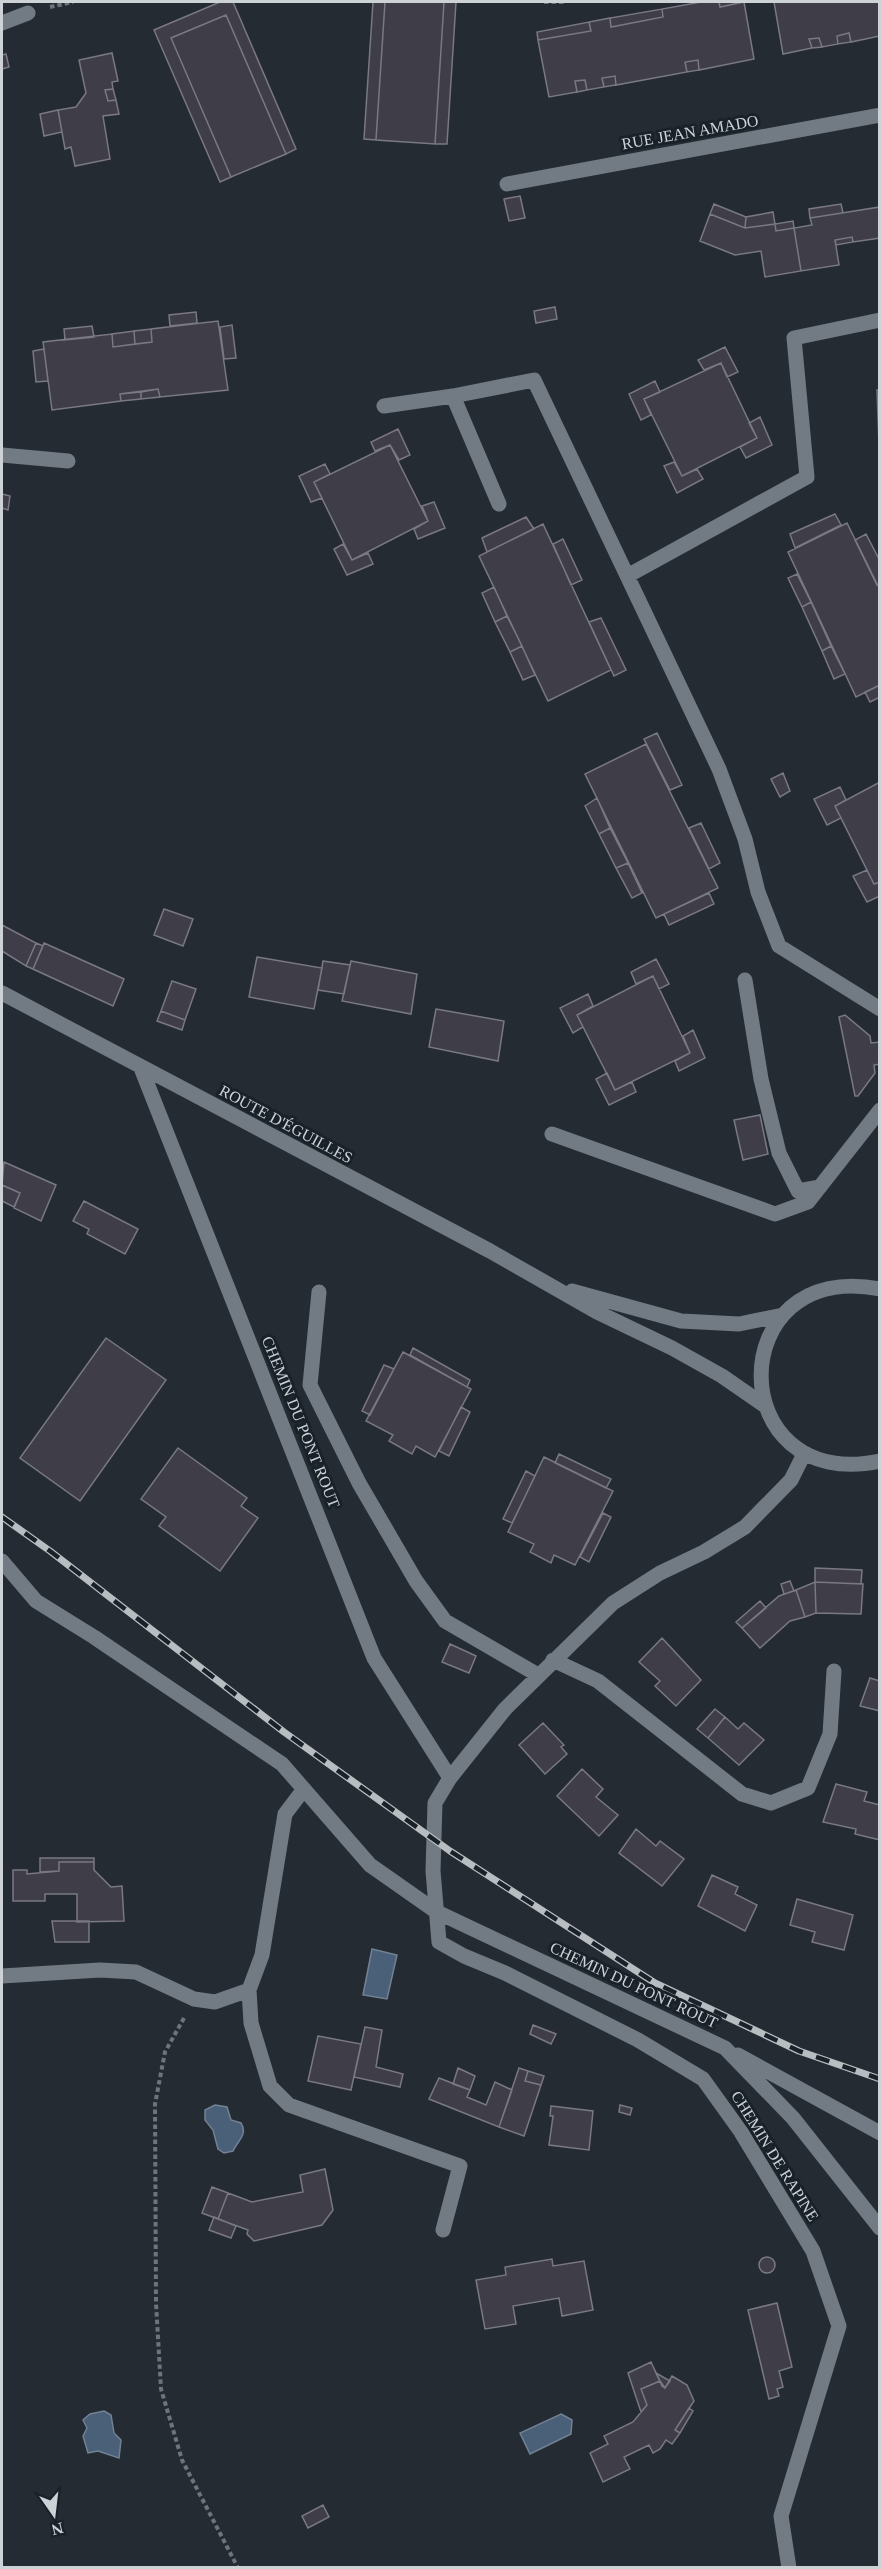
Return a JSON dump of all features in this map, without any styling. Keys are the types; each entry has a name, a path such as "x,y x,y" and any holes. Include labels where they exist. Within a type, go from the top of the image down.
{"street":[{"path":"2,23 28,13"},
{"name":"RUE JEAN AMADO","path":"507,184 879,116"},
{"path":"628,575 807,477 794,338 879,320"},
{"path":"384,406 453,396 534,380 718,769 746,839 758,892 779,946 879,1009"},
{"path":"453,396 499,504"},
{"path":"2,455 68,461"},
{"path":"745,980 761,1079 779,1153 798,1191 820,1187"},
{"name":"ROUTE D'ÉGUILLES","path":"2,993 554,1286 597,1312 722,1376 764,1405"},
{"name":"CHEMIN DU PONT ROUT","path":"141,1068 374,1658 450,1778"},
{"path":"552,1134 774,1214 808,1202 879,1110"},
{"path":"879,1280 857,1285 830,1287 804,1297 783,1315 770,1335 761,1357 759,1381 764,1405 774,1424 787,1441 804,1454 830,1464 857,1466 879,1461"},
{"path":"857,1285 879,1289"},
{"name":"ROUTE D'ÉGUILLES","path":"554,1286 681,1321 739,1324 783,1315"},
{"path":"320,1292 310,1385 359,1483 416,1581 445,1621 538,1675"},
{"path":"437,1912 433,1872 435,1803 450,1778 505,1709 613,1603 660,1573 704,1552 746,1527 791,1480 804,1454"},
{"name":"CHEMIN DU PONT ROUT","path":"2,1561 36,1601 94,1637 282,1764 370,1865 437,1912 725,2048 793,2118 879,2228"},
{"path":"553,1660 598,1681 742,1794 771,1803 808,1788 830,1734 834,1671"},
{"path":"304,1790 285,1814 261,1955 249,1990 251,2023 270,2086 289,2105 460,2166 443,2230"},
{"name":"CHEMIN DE RAPINE","path":"437,1912 439,1942 638,2040 703,2079 741,2132 813,2251 839,2326 782,2516 789,2568"},
{"path":"2,1976 100,1970 136,1972 194,1999 216,2002 249,1990"},
{"path":"725,2048 879,2133"}],"path":[{"path":"544,2 564,2"},
{"path":"194,1999 165,2052 155,2104 156,2303 161,2390 182,2460 238,2568"}],"water":[{"path":"372,1949 397,1955 387,1999 363,1995"},
{"path":"215,2105 227,2107 231,2120 241,2123 243,2127 243,2134 233,2151 224,2153 218,2149 213,2130 205,2120 205,2110"},
{"path":"104,2411 111,2415 114,2433 121,2440 119,2458 98,2451 88,2453 83,2436 87,2428 83,2420 90,2414"},
{"path":"561,2414 572,2420 571,2434 530,2454 520,2433"}],"building":[{"path":"220,2 233,2 296,149 286,154 226,15 171,38 231,177 220,182 154,30"},
{"path":"373,2 385,2 376,140 364,139"},
{"path":"385,2 444,2 435,144 376,140"},
{"path":"444,2 456,2 447,144 435,144"},
{"path":"701,2 719,2 720,7 744,2 754,59 699,70 698,60 685,62 687,72 616,85 615,76 602,78 604,87 587,90 585,80 575,81 577,92 549,97 538,40 591,31 589,22 610,18 611,27 663,17 662,9"},
{"path":"719,2 744,2 720,7"},
{"path":"774,2 880,2 880,36 851,42 849,33 837,36 838,44 822,47 819,38 809,39 812,48 783,54"},
{"path":"662,9 663,17 611,27 610,18"},
{"path":"226,15 286,154 231,177 171,38"},
{"path":"589,22 591,31 538,40 537,32"},
{"path":"849,33 851,42 838,44 837,36"},
{"path":"819,38 822,47 812,48 809,39"},
{"path":"112,53 118,81 112,82 113,89 105,90 108,101 116,100 119,114 103,116 110,159 75,166 71,147 65,149 58,110 76,107 86,93 79,60"},
{"path":"6,54 9,67 2,69 2,55"},
{"path":"698,60 699,70 687,72 685,62"},
{"path":"615,76 616,85 604,87 602,78"},
{"path":"585,80 587,90 577,92 575,81"},
{"path":"113,89 116,100 108,101 105,90"},
{"path":"58,110 62,132 44,136 40,114"},
{"path":"520,196 525,218 509,221 504,199"},
{"path":"714,204 746,217 745,228 710,214"},
{"path":"841,204 843,213 810,218 809,209"},
{"path":"880,207 880,238 853,242 852,237 835,240 839,265 801,271 794,228 812,225 810,218"},
{"path":"773,212 775,224 745,228 746,217"},
{"path":"710,214 745,228 775,224 776,231 794,228 801,271 765,277 761,251 735,255 700,241"},
{"path":"793,221 794,228 776,231 775,224"},
{"path":"852,237 853,242 836,245 835,240"},
{"path":"555,307 557,319 536,323 534,311"},
{"path":"196,312 197,323 170,326 169,315"},
{"path":"218,321 228,390 160,397 158,389 120,394 121,401 52,410 43,342 112,334 113,347 152,342 151,329"},
{"path":"232,325 236,358 224,359 220,327"},
{"path":"92,326 94,337 65,340 64,329"},
{"path":"151,329 152,342 135,344 134,331"},
{"path":"134,331 135,344 113,347 112,334"},
{"path":"725,347 738,372 727,377 721,363 704,370 698,360"},
{"path":"44,349 48,381 36,382 33,351"},
{"path":"721,363 757,438 682,476 644,399"},
{"path":"655,381 660,392 644,399 651,415 641,420 629,394"},
{"path":"158,389 160,397 141,399 141,392"},
{"path":"877,390 880,390 879,445"},
{"path":"141,392 141,399 121,401 120,394"},
{"path":"760,417 772,445 746,458 740,447 757,438 749,423"},
{"path":"398,429 410,455 399,460 390,445 375,451 371,442"},
{"path":"390,445 428,521 352,560 314,482"},
{"path":"674,462 682,476 697,469 703,479 677,493 664,466"},
{"path":"325,464 330,474 314,482 322,498 311,502 299,476"},
{"path":"2,494 10,496 8,510 2,508"},
{"path":"434,502 445,528 418,539 414,529 428,521 422,506"},
{"path":"835,514 841,525 795,548 790,534"},
{"path":"526,517 534,529 487,552 482,538"},
{"path":"847,523 880,590 880,685 856,697 788,552"},
{"path":"543,524 611,670 548,701 479,556"},
{"path":"866,534 880,561 880,584 877,585 855,540"},
{"path":"563,539 582,580 571,585 553,544"},
{"path":"343,544 352,560 368,553 373,564 347,575 334,549"},
{"path":"797,574 811,602 802,607 788,578"},
{"path":"494,587 507,616 495,622 482,593"},
{"path":"811,602 831,646 822,651 802,607"},
{"path":"507,616 522,646 510,652 495,622"},
{"path":"601,618 626,670 614,676 589,622"},
{"path":"522,646 535,675 523,680 510,652"},
{"path":"831,646 845,674 834,679 822,651"},
{"path":"880,685 880,697 870,702 865,692"},
{"path":"657,733 682,785 670,790 644,739"},
{"path":"646,744 718,888 656,918 585,774"},
{"path":"783,773 790,791 780,797 771,779"},
{"path":"880,782 880,882 874,884 835,806"},
{"path":"840,787 846,800 835,806 841,818 827,825 814,799"},
{"path":"597,798 610,828 599,834 585,806"},
{"path":"701,823 720,863 709,869 689,828"},
{"path":"610,828 628,863 616,868 599,834"},
{"path":"628,863 642,893 632,898 616,868"},
{"path":"867,870 874,884 880,882 880,896 867,902 853,876"},
{"path":"709,893 714,904 669,925 664,914"},
{"path":"164,909 193,919 183,946 154,935"},
{"path":"2,925 36,943 26,966 2,951"},
{"path":"36,943 43,946 33,969 26,966"},
{"path":"44,943 124,979 113,1006 33,969"},
{"path":"257,957 322,968 314,1009 249,997"},
{"path":"656,959 669,984 659,989 653,976 636,984 631,972"},
{"path":"323,961 350,965 344,994 318,990"},
{"path":"351,961 417,974 411,1014 342,1001"},
{"path":"653,976 690,1053 615,1090 577,1015"},
{"path":"172,981 196,989 185,1020 161,1011"},
{"path":"588,994 593,1006 577,1015 583,1027 573,1033 560,1008"},
{"path":"436,1009 504,1021 498,1061 429,1047"},
{"path":"161,1011 185,1020 182,1030 157,1021"},
{"path":"845,1015 870,1036 871,1043 880,1042 880,1064 874,1065 875,1073 858,1096 855,1096 839,1017"},
{"path":"693,1030 705,1058 679,1071 675,1061 690,1053 683,1036"},
{"path":"607,1073 615,1090 632,1082 636,1092 609,1105 596,1079"},
{"path":"760,1115 768,1154 743,1160 734,1120"},
{"path":"4,1162 56,1185 41,1221 14,1208 20,1193 2,1185"},
{"path":"2,1185 20,1193 14,1207 2,1201"},
{"path":"84,1201 138,1229 125,1254 87,1234 89,1229 73,1221"},
{"path":"106,1338 166,1380 80,1501 20,1458"},
{"path":"413,1348 470,1380 467,1387 410,1355"},
{"path":"403,1352 471,1389 435,1457 416,1446 412,1454 389,1441 393,1435 366,1421"},
{"path":"384,1365 394,1369 370,1415 362,1411"},
{"path":"461,1407 470,1412 449,1456 439,1451"},
{"path":"178,1448 247,1498 241,1506 258,1518 220,1571 159,1526 166,1517 141,1499"},
{"path":"559,1454 611,1479 606,1488 555,1463"},
{"path":"544,1457 613,1491 575,1565 554,1555 551,1563 530,1552 534,1544 508,1532"},
{"path":"526,1471 535,1476 512,1523 503,1519"},
{"path":"603,1513 611,1517 589,1562 580,1557"},
{"path":"815,1568 862,1570 861,1584 815,1582"},
{"path":"790,1581 794,1591 784,1594 781,1584"},
{"path":"815,1582 816,1613 805,1617 796,1590"},
{"path":"815,1582 863,1584 861,1614 816,1613"},
{"path":"796,1590 805,1617 790,1621 760,1648 742,1628 779,1596"},
{"path":"760,1601 766,1608 742,1628 736,1622"},
{"path":"662,1638 701,1680 676,1706 655,1686 660,1681 639,1662"},
{"path":"450,1644 476,1656 469,1673 442,1662"},
{"path":"870,1678 880,1681 880,1711 860,1706"},
{"path":"715,1709 725,1717 708,1738 697,1729"},
{"path":"725,1717 738,1729 744,1723 764,1740 739,1765 708,1738"},
{"path":"543,1723 564,1745 561,1747 567,1754 545,1774 519,1745"},
{"path":"582,1769 603,1789 596,1797 618,1815 599,1836 557,1796"},
{"path":"836,1784 867,1792 864,1801 880,1805 880,1840 855,1834 856,1829 823,1822"},
{"path":"636,1829 656,1846 660,1841 684,1859 662,1886 619,1853"},
{"path":"40,1858 94,1858 94,1862 59,1862 59,1871 40,1872"},
{"path":"59,1862 94,1862 94,1870 111,1887 122,1886 124,1921 77,1922 77,1894 45,1894 45,1901 13,1901 13,1870 27,1870 27,1874 59,1871"},
{"path":"712,1875 738,1887 735,1894 757,1905 745,1931 698,1906"},
{"path":"797,1899 853,1915 844,1950 812,1942 815,1932 790,1925"},
{"path":"52,1921 89,1921 89,1942 55,1942"},
{"path":"533,2025 556,2034 551,2044 530,2034"},
{"path":"365,2027 382,2030 376,2067 403,2074 400,2087 354,2077"},
{"path":"318,2036 361,2044 351,2090 308,2081"},
{"path":"458,2068 475,2076 470,2090 453,2084"},
{"path":"519,2068 528,2071 525,2081 541,2085 524,2136 499,2127"},
{"path":"528,2071 544,2076 541,2085 525,2081"},
{"path":"439,2078 470,2090 467,2097 486,2105 495,2082 512,2090 499,2127 429,2099"},
{"path":"620,2105 632,2108 630,2115 619,2112"},
{"path":"551,2106 593,2111 589,2150 549,2145 553,2116 550,2116"},
{"path":"325,2169 333,2210 322,2225 254,2241 247,2234 248,2230 218,2219 228,2193 252,2202 303,2192 300,2175"},
{"path":"212,2187 228,2193 218,2219 202,2213"},
{"path":"214,2217 236,2226 231,2238 209,2230"},
{"path":"764,2257 770,2257 775,2265 773,2271 764,2273 759,2268 759,2262"},
{"path":"552,2259 553,2266 584,2261 593,2310 562,2316 559,2298 513,2306 516,2324 485,2329 476,2280 506,2275 505,2267"},
{"path":"777,2303 792,2367 779,2371 783,2387 777,2389 779,2396 769,2399 748,2310"},
{"path":"651,2362 660,2381 641,2389 647,2405 641,2412 628,2373"},
{"path":"656,2373 670,2381 665,2388 662,2386"},
{"path":"672,2376 687,2385 694,2401 675,2430 680,2433 672,2444 666,2440 660,2449 653,2453 649,2445 624,2457 630,2469 603,2482 590,2453 608,2444 604,2436 633,2422 647,2405 641,2389 660,2381 665,2388"},
{"path":"689,2408 693,2411 680,2433 675,2430"},
{"path":"323,2505 329,2517 308,2528 302,2516"}],"railway":[{"path":"2,1517 50,1551 284,1732 450,1851 655,1983 799,2051 880,2079"}]}
